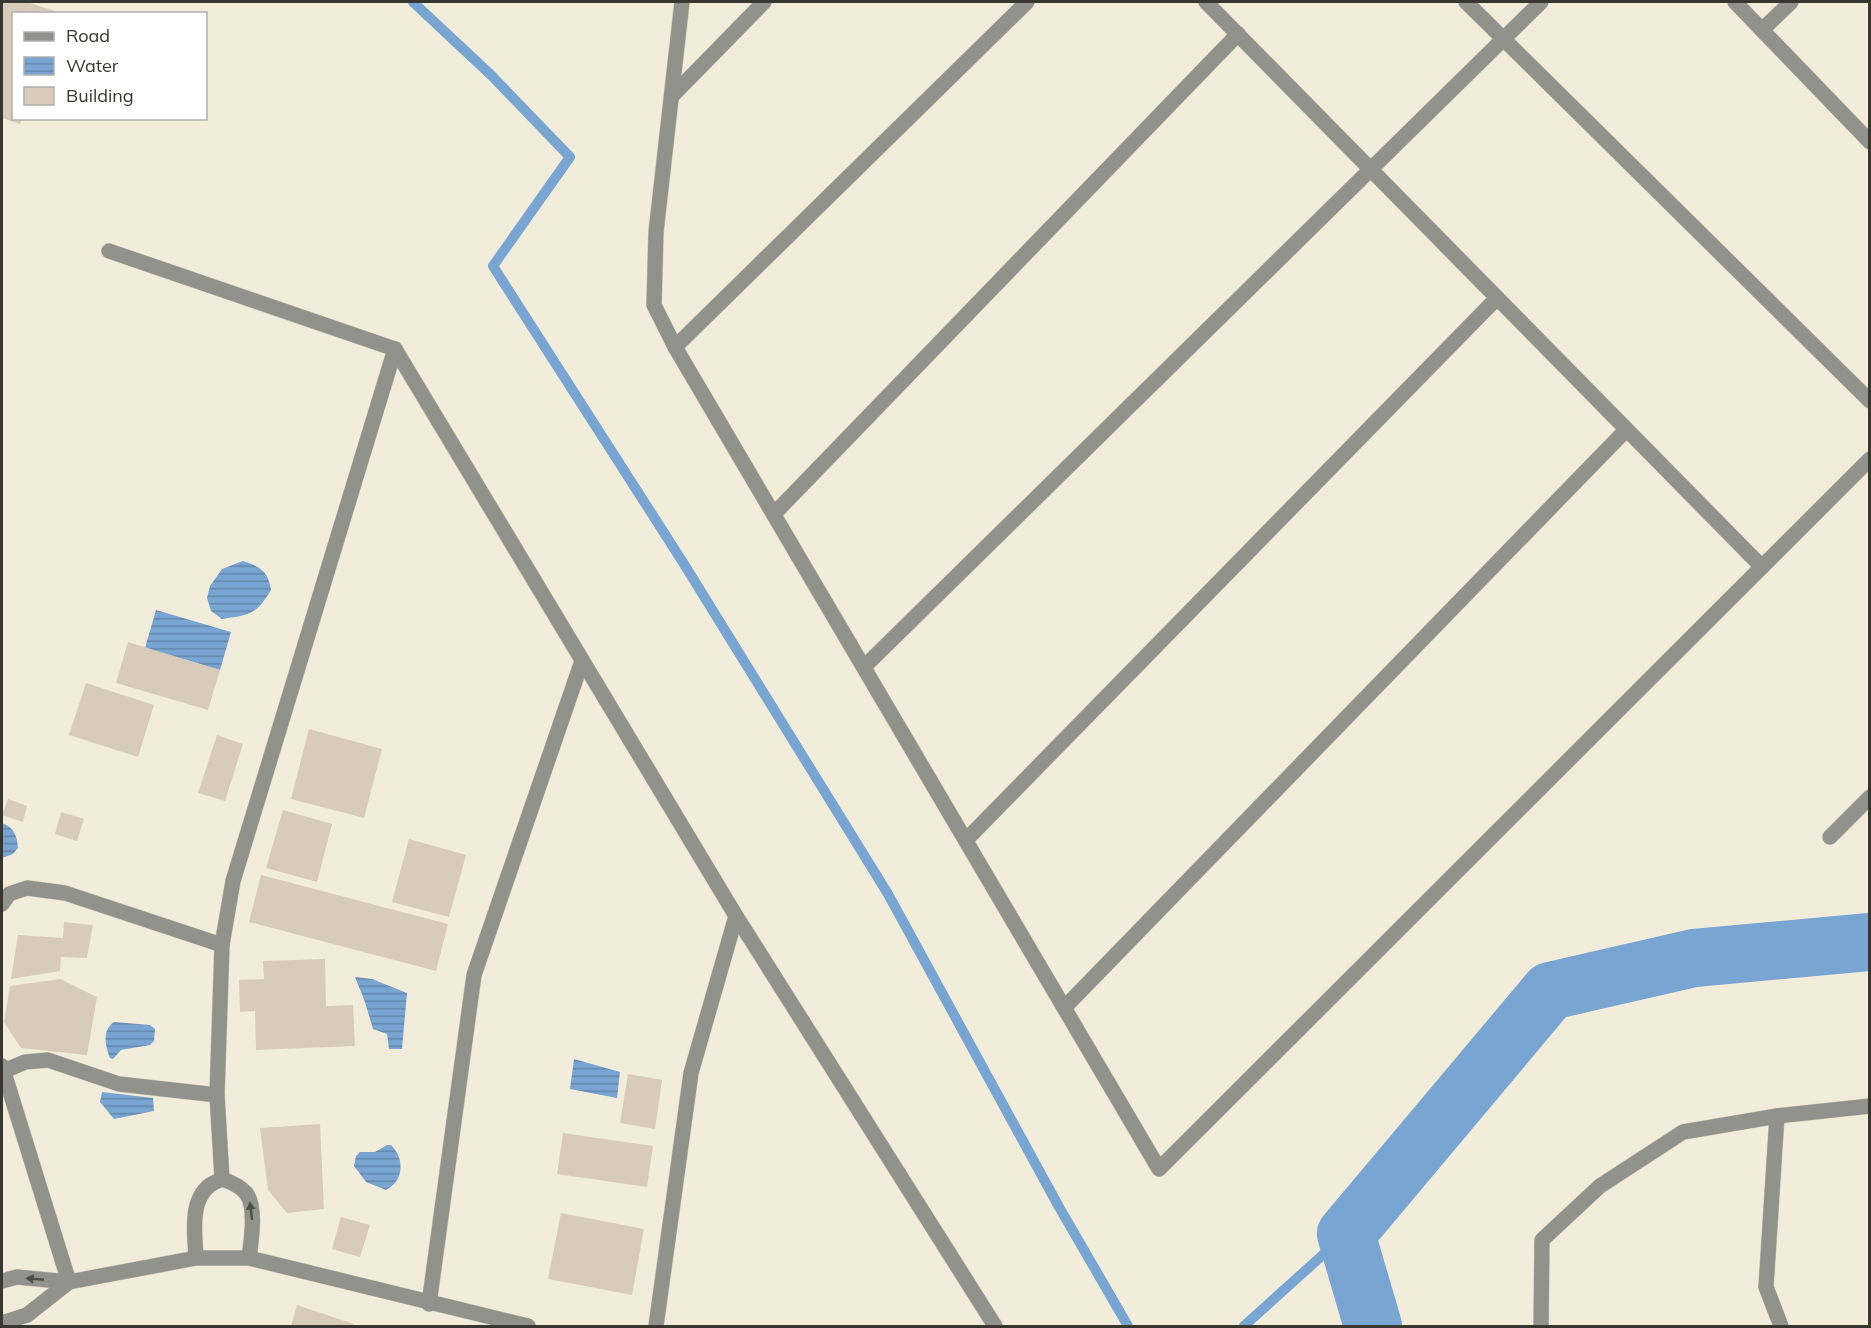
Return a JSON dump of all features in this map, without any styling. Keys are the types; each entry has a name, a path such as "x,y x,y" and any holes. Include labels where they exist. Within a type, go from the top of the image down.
{"street":[{"path":"682,2 656,232 654,305 675,347 1159,1168 1869,459"},
{"path":"672,96 764,2"},
{"path":"675,347 1027,2"},
{"path":"1206,2 1762,567"},
{"path":"1466,2 1869,401"},
{"path":"864,667 1541,2"},
{"path":"1735,2 1869,142"},
{"path":"1762,30 1791,2"},
{"path":"774,514 1238,34"},
{"path":"109,251 395,349 736,916 995,1326"},
{"path":"966,840 1497,298"},
{"path":"222,1179 217,1095 222,945 233,882 395,349"},
{"path":"1065,1007 1626,430"},
{"path":"429,1304 474,975 582,662"},
{"path":"1830,837 1869,797"},
{"path":"2,904 9,894 27,888 65,893 222,945"},
{"path":"656,1326 691,1073 736,916"},
{"path":"69,1282 3,1069 25,1062 48,1060 119,1084 217,1095"},
{"path":"1541,1326 1542,1240 1600,1186 1683,1132 1777,1116 1869,1106"},
{"path":"1777,1116 1766,1287 1780,1326"},
{"path":"196,1257 194,1227 198,1202 208,1186 222,1179 237,1185 248,1194 252,1230 249,1258"},
{"path":"2,1281 17,1277 69,1282 196,1257 249,1258 429,1304 528,1326"},
{"path":"2,1323 27,1315 69,1282"}],"water":[{"path":"243,561 255,565 266,574 271,590 261,605 246,615 222,619 211,611 207,598 210,586 222,569"},
{"path":"156,610 231,632 220,670 145,648"},
{"path":"2,823 14,832 18,848 13,854 2,858"},
{"path":"355,977 372,979 407,993 402,1049 389,1049 387,1034 373,1029"},
{"path":"114,1022 150,1025 155,1029 154,1041 150,1045 121,1050 113,1059 110,1058 106,1033"},
{"path":"574,1059 620,1072 617,1098 570,1089"},
{"path":"102,1092 153,1098 154,1111 114,1119 100,1102"},
{"path":"391,1145 396,1151 400,1169 396,1181 386,1190 366,1182 354,1166 356,1156 360,1152 375,1152"}],"building":[{"path":"2,2 27,2 58,12 12,12 12,120 21,120 20,124 2,118"},
{"path":"128,642 220,670 208,710 116,683"},
{"path":"86,683 154,705 138,757 69,735"},
{"path":"309,729 382,749 364,818 291,799"},
{"path":"217,735 243,744 225,801 198,793"},
{"path":"8,799 27,806 23,822 2,815"},
{"path":"283,810 332,824 317,882 266,868"},
{"path":"61,812 84,819 77,841 55,834"},
{"path":"409,839 466,855 449,917 392,902"},
{"path":"261,875 448,924 436,971 249,922"},
{"path":"64,922 93,925 87,958 61,957 60,971 11,979 18,935 63,938"},
{"path":"325,959 326,1006 353,1005 355,1046 256,1050 255,1011 240,1012 239,980 264,979 263,961"},
{"path":"60,979 97,997 87,1055 21,1048 4,1022 10,986"},
{"path":"628,1074 662,1080 655,1129 620,1123"},
{"path":"320,1124 324,1209 287,1213 268,1190 260,1128"},
{"path":"563,1133 653,1146 647,1187 557,1174"},
{"path":"561,1213 644,1229 632,1295 548,1279"},
{"path":"341,1217 370,1225 360,1257 332,1249"},
{"path":"297,1305 354,1324 353,1326 291,1326"}],"waterway":[{"path":"413,2 491,75 570,157 493,266 684,564 888,894 1059,1207 1128,1326"},
{"path":"1373,1326 1346,1234 1550,991 1694,958 1870,942"},
{"path":"1244,1326 1346,1234"}]}
